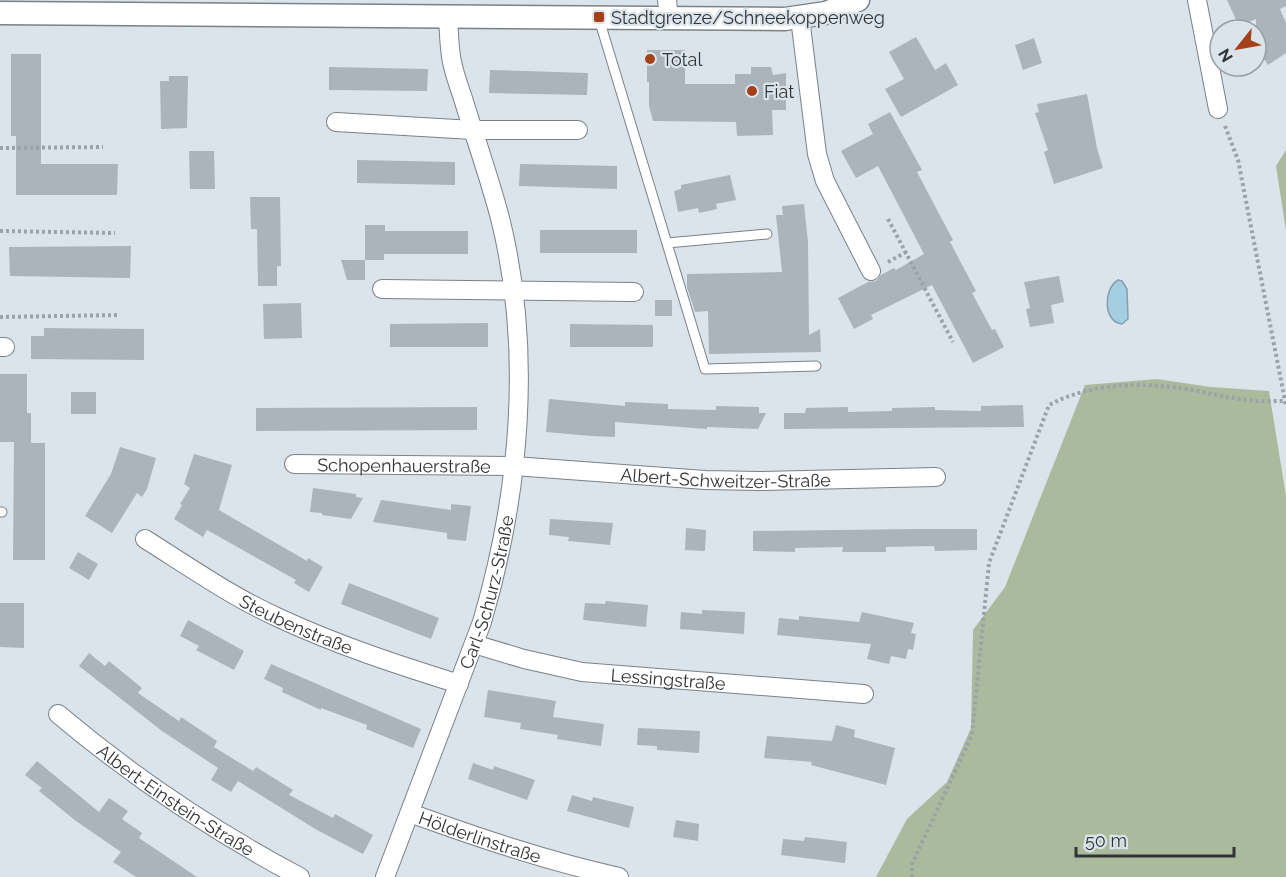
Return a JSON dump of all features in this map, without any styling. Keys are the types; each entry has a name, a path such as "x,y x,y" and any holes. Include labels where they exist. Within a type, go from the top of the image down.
{"street":[{"path":"0,13 124,7 399,8 448,17 598,17 668,9 800,18 826,13 858,0"},
{"path":"1197,0 1218,110"},
{"name":"Carl-Schurz-Straße","path":"385,877 474,644 493,584 509,505 514,466 519,365 518,328 513,291 500,220 451,61 448,17"},
{"path":"800,18 817,154 825,181 871,271"},
{"path":"336,122 473,130 578,130"},
{"path":"382,289 634,292"},
{"name":"Schopenhauerstraße","path":"294,464 514,466"},
{"name":"Albert-Schweitzer-Straße","path":"514,466 705,480 936,477"},
{"name":"Steubenstraße","path":"145,539 209,579 277,617 370,656 459,684"},
{"name":"Lessingstraße","path":"474,644 534,662 592,673 864,694"},
{"name":"Albert-Einstein-Straße","path":"58,714 100,749 188,812 228,838 300,877"},
{"name":"Hölderlinstraße","path":"410,813 482,839 554,861 619,877"}],"lane":[{"path":"598,17 705,369 816,366"},
{"path":"667,243 766,234"}],"path":[{"path":"912,877 912,864 972,735 989,563 1049,405 1089,390 1116,386 1180,388 1251,401 1286,404 1238,160 1218,110"},
{"path":"0,148 103,147"},
{"path":"888,219 952,342"},
{"path":"0,231 115,233"},
{"path":"0,317 120,315"}],"green space":[{"path":"1286,150 1286,231 1276,166"},
{"path":"1157,379 1210,387 1269,391 1286,496 1286,877 876,877 907,819 947,782 971,728 973,630 1005,587 1085,385"}],"water":[{"path":"1118,280 1122,281 1127,289 1128,319 1122,324 1111,318 1107,305 1110,290"}],"building":[{"path":"1227,0 1286,0 1286,6 1280,9 1286,23 1286,53 1268,65 1268,18 1235,18"},
{"path":"916,37 935,70 946,63 958,85 901,117 885,89 904,79 889,52"},
{"path":"1034,38 1042,63 1023,70 1015,45"},
{"path":"647,50 685,50 685,84 735,84 735,74 751,74 751,67 771,67 773,75 786,73 786,88 783,94 786,97 786,110 772,110 773,135 737,136 736,122 653,121 649,106"},
{"path":"11,54 41,54 41,164 118,164 117,195 16,195 16,136 11,136"},
{"path":"329,67 428,69 427,91 329,90"},
{"path":"490,70 588,73 587,95 489,93"},
{"path":"169,76 188,76 187,128 161,129 160,81 169,81"},
{"path":"1087,94 1103,168 1054,184 1044,152 1048,150 1035,113 1039,112 1037,104"},
{"path":"890,112 922,170 917,172 953,240 950,242 976,291 972,293 1004,347 973,363 932,285 871,315 873,319 854,329 838,298 868,282 876,281 881,275 894,268 896,270 924,254 878,166 856,178 841,151 873,134 868,124"},
{"path":"189,151 214,151 215,189 190,189"},
{"path":"357,160 455,162 455,185 357,183"},
{"path":"520,164 617,166 617,189 519,186"},
{"path":"730,175 736,200 716,204 717,209 699,213 698,208 678,212 674,191 681,189 681,185"},
{"path":"250,197 280,197 281,266 277,266 277,286 258,286 257,229 251,229"},
{"path":"804,204 808,242 809,335 820,329 821,352 709,354 708,311 695,312 687,287 687,274 782,272 776,215 783,215 782,206"},
{"path":"365,225 385,225 385,231 468,231 468,254 384,254 384,260 365,260"},
{"path":"540,230 637,230 637,253 540,253"},
{"path":"131,246 130,278 10,276 9,247"},
{"path":"341,260 365,260 365,280 347,280"},
{"path":"1059,276 1064,302 1051,305 1054,323 1030,327 1026,309 1030,308 1024,282"},
{"path":"655,300 672,300 672,316 655,316"},
{"path":"301,303 302,338 264,339 263,304"},
{"path":"488,323 488,347 390,347 390,324"},
{"path":"570,324 653,325 653,347 570,347"},
{"path":"44,328 144,329 144,360 31,359 31,336 44,336"},
{"path":"0,374 27,374 27,413 31,413 31,443 45,443 45,560 13,560 14,442 0,442"},
{"path":"71,392 96,392 96,414 71,414"},
{"path":"549,399 625,406 625,402 668,404 668,409 716,410 716,406 759,407 759,413 766,413 758,429 707,427 707,429 615,422 615,437 591,436 546,432"},
{"path":"1023,405 1024,427 784,429 784,413 805,413 806,408 848,407 848,412 935,407 935,410 981,411 981,406"},
{"path":"477,407 477,430 256,431 256,408"},
{"path":"120,447 156,458 147,489 142,497 137,493 112,533 85,516 111,474"},
{"path":"194,454 232,465 219,510 307,561 308,558 323,567 309,592 294,583 296,580 207,530 203,537 174,519 190,488 184,484"},
{"path":"313,488 356,494 356,497 363,498 351,519 322,515 322,513 310,512"},
{"path":"381,500 451,510 451,504 471,506 466,541 447,539 447,533 373,522"},
{"path":"550,519 613,523 610,545 568,541 569,537 549,535"},
{"path":"686,528 706,530 705,551 685,550"},
{"path":"977,529 977,550 935,551 934,546 886,547 886,552 842,552 843,547 795,548 795,552 753,551 753,531"},
{"path":"78,552 98,564 89,580 69,568"},
{"path":"349,583 439,618 431,639 341,604"},
{"path":"606,601 648,605 646,627 583,620 585,603 605,604"},
{"path":"0,603 24,603 24,648 0,647"},
{"path":"702,610 745,612 744,634 680,629 681,612 702,614"},
{"path":"862,612 914,623 911,633 916,634 913,650 908,649 906,659 891,656 889,664 867,659 871,644 777,635 779,618 799,620 799,616 859,622"},
{"path":"188,620 244,651 234,670 196,650 199,646 180,636"},
{"path":"89,653 105,666 109,661 142,688 138,693 179,721 181,717 217,741 214,747 253,771 256,767 293,790 289,795 333,818 335,814 373,835 363,854 317,830 238,781 231,792 211,780 218,768 162,731 79,666"},
{"path":"271,664 421,729 413,748 366,729 367,725 321,708 321,710 282,692 283,688 264,679"},
{"path":"488,690 556,701 553,717 604,724 601,746 557,739 558,735 520,729 521,723 484,717"},
{"path":"836,725 855,730 854,737 895,748 886,785 811,765 812,762 764,758 767,736 832,741"},
{"path":"638,728 700,731 699,753 657,750 657,746 637,745"},
{"path":"37,761 99,812 109,798 128,811 122,819 142,833 139,838 197,877 136,877 113,862 121,852 76,821 39,791 42,788 25,775"},
{"path":"473,763 493,770 494,766 535,780 527,800 468,779"},
{"path":"572,795 592,801 593,797 634,807 629,828 567,811"},
{"path":"676,820 699,824 698,841 673,837"},
{"path":"805,837 847,842 845,863 781,855 783,839 804,841"}],"place":[{"name":"Stadtgrenze/Schneekoppenweg","path":"599,17"},
{"name":"Total","path":"650,59"},
{"name":"Fiat","path":"752,91"}]}
